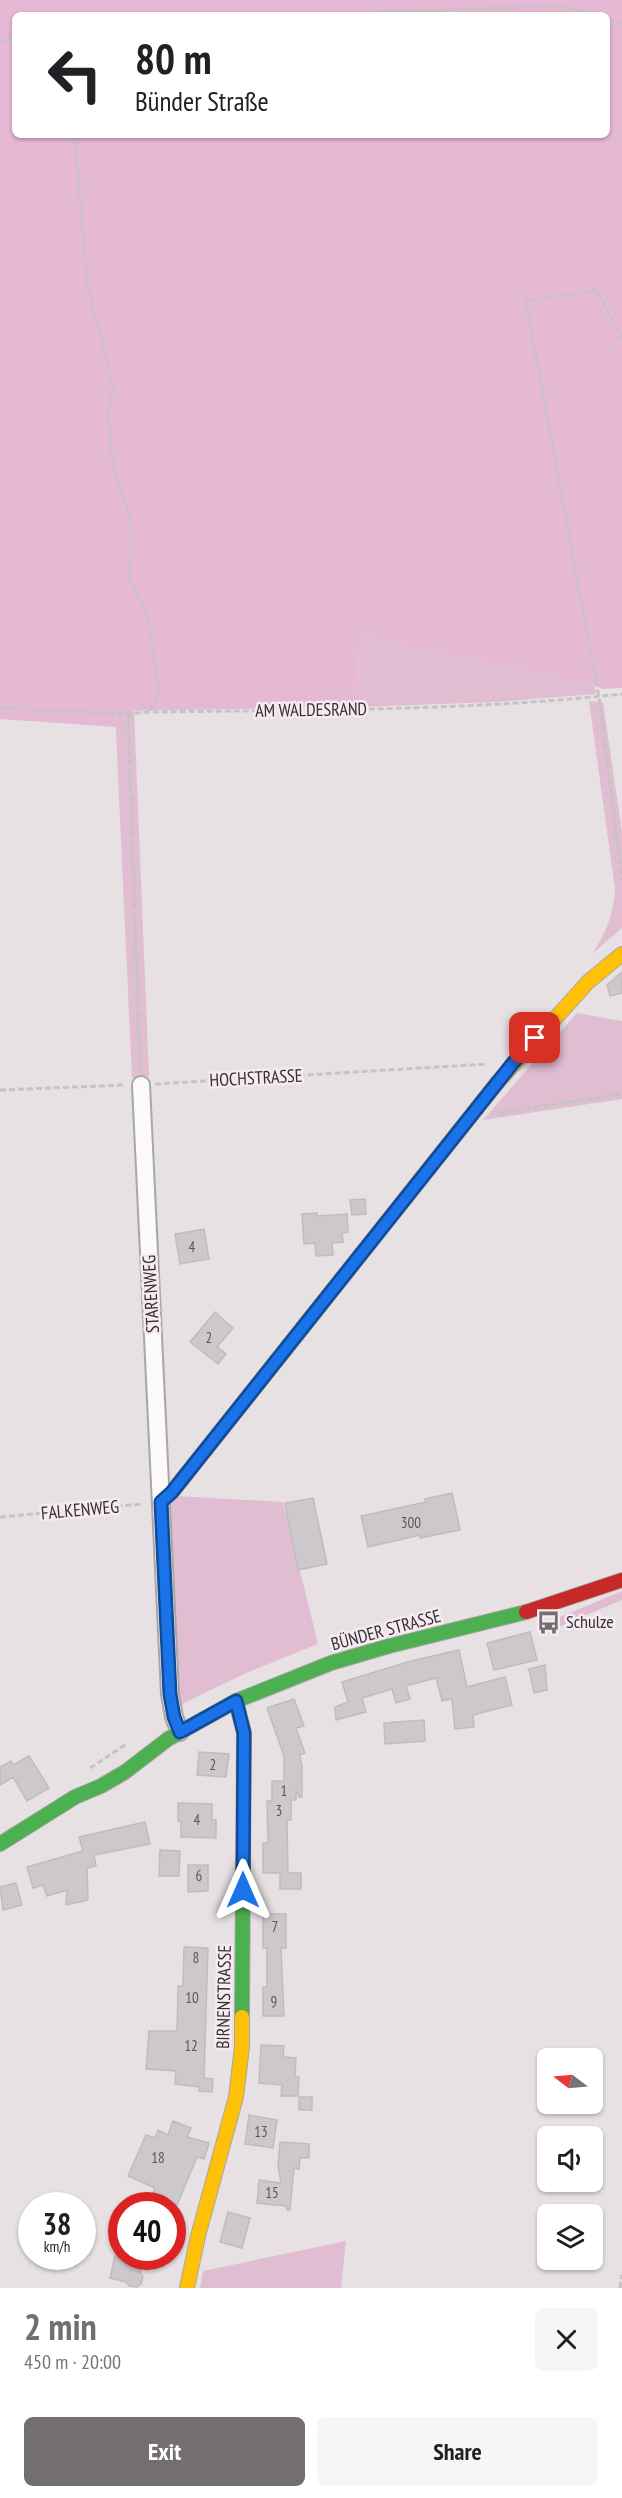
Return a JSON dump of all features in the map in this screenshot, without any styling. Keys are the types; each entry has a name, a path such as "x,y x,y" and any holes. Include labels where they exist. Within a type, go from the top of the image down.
{"street":[{"path":"161,1502 172,1492 513,1063 588,982 622,954"},
{"name":"STARENWEG","path":"141,1085 170,1694 174,1717 174,1736"},
{"name":"BÜNDER STRASSE","path":"0,1844 75,1797 96,1775 132,1752 174,1736 236,1701 331,1663 530,1611 622,1580"},
{"name":"BIRNENSTRASSE","path":"187,2288 198,2236 236,2097 242,2047 244,1733 236,1701"}],"path":[{"path":"392,12 562,5 585,12"},
{"path":"75,138 87,282 113,387 108,416 113,463 131,527 130,581 146,614 152,637 159,695 149,712"},
{"path":"622,339 597,290 526,301 599,697 622,880"},
{"name":"AM WALDESRAND","path":"0,708 128,714 466,707 622,694"},
{"path":"128,714 141,1085"},
{"name":"HOCHSTRASSE","path":"0,1090 141,1085 513,1063"},
{"path":"470,1117 622,1094"},
{"name":"FALKENWEG","path":"0,1517 161,1502"},
{"path":"620,2288 622,2275"}],"shaded area":[{"path":"0,0 622,0 622,688 602,689 594,685 357,635 358,707 115,711 116,727 0,719"},
{"path":"357,635 594,685 596,694 494,702 358,707"},
{"path":"589,701 603,702 622,832 622,928 592,954 608,923 615,889"},
{"path":"134,710 149,1076 132,1078 115,711"},
{"path":"577,1013 622,1021 622,1099 483,1120"},
{"path":"176,1496 283,1502 318,1644 246,1673 180,1705 176,1687 167,1522 170,1507"},
{"path":"622,1591 622,1600 546,1632 553,1620"},
{"path":"346,2241 341,2288 200,2288 203,2271"}],"building":[{"path":"622,972 622,993 610,996 607,985"},
{"path":"365,1199 366,1214 352,1215 350,1200"},
{"path":"317,1213 317,1216 347,1214 348,1232 342,1233 343,1242 332,1243 333,1255 316,1256 315,1243 304,1244 302,1214"},
{"path":"204,1229 209,1259 180,1264 175,1234"},
{"path":"215,1312 233,1328 217,1347 226,1354 218,1364 190,1342"},
{"path":"452,1493 460,1530 420,1538 420,1535 368,1547 361,1516 426,1502 425,1499"},
{"path":"313,1498 327,1564 298,1570 285,1503"},
{"path":"530,1632 537,1660 494,1670 487,1643"},
{"path":"459,1650 467,1687 505,1677 512,1705 473,1715 474,1727 455,1729 452,1699 442,1701 436,1678 406,1686 410,1699 396,1703 392,1689 362,1698 366,1712 336,1720 335,1707 348,1702 342,1682 411,1661"},
{"path":"545,1665 547,1690 534,1693 529,1669"},
{"path":"294,1699 304,1726 296,1728 305,1753 300,1755 302,1797 299,1797 296,1790 296,1800 291,1800 291,1820 287,1820 288,1873 301,1873 301,1889 280,1889 280,1873 263,1873 263,1843 268,1843 267,1801 272,1801 272,1781 284,1781 284,1756 267,1708"},
{"path":"424,1720 425,1741 385,1744 384,1723"},
{"path":"199,1752 229,1754 226,1777 197,1775"},
{"path":"29,1756 49,1788 27,1801 13,1777 0,1785 0,1767 11,1761 13,1765"},
{"path":"178,1803 212,1804 212,1820 216,1820 216,1838 181,1837"},
{"path":"145,1822 150,1844 94,1855 96,1866 87,1868 88,1900 66,1905 67,1890 47,1896 43,1885 33,1888 27,1867 83,1851 79,1837"},
{"path":"160,1850 180,1851 179,1876 159,1876"},
{"path":"188,1865 208,1865 208,1891 188,1892"},
{"path":"16,1883 22,1905 3,1910 0,1887"},
{"path":"263,1914 286,1914 286,1948 281,1948 284,2016 263,2016 263,1987 267,1987 267,1948 263,1948"},
{"path":"184,1947 208,1948 204,2078 213,2079 212,2092 199,2091 200,2087 175,2084 176,2071 146,2069 149,2031 177,2031 178,1986 183,1986"},
{"path":"261,2045 284,2046 283,2057 296,2058 295,2076 299,2077 298,2096 281,2096 282,2085 259,2083"},
{"path":"299,2097 312,2097 312,2110 299,2110"},
{"path":"249,2115 277,2120 273,2148 245,2144"},
{"path":"173,2121 191,2128 187,2137 209,2143 204,2159 197,2157 182,2192 153,2192 155,2188 128,2176 146,2135 155,2138 158,2130 168,2135"},
{"path":"280,2142 309,2144 309,2158 300,2158 299,2169 294,2168 290,2210 287,2210 286,2206 257,2203 259,2180 281,2183 278,2166"},
{"path":"228,2212 250,2218 242,2248 220,2242"},
{"path":"112,2270 140,2270 143,2277 141,2284 137,2287 110,2278"}],"traffic: fast":[{"path":"161,1502 172,1492 497,1083"},
{"path":"0,1844 75,1797 125,1772 168,1739 236,1701 331,1663 526,1612"},
{"path":"236,1701 244,1733 242,2017"}],"traffic: slow":[{"path":"497,1083 588,982 622,954"},
{"path":"187,2288 198,2236 236,2097 242,2047 242,2017"}],"traffic: jam":[{"path":"526,1612 622,1580"}],"place":[{"name":"Schulze","path":"548,1622"}],"route":[{"path":"243,1890 244,1733 241,1718 236,1701 180,1732 174,1717 170,1694 161,1502 172,1492 535,1038"}]}
